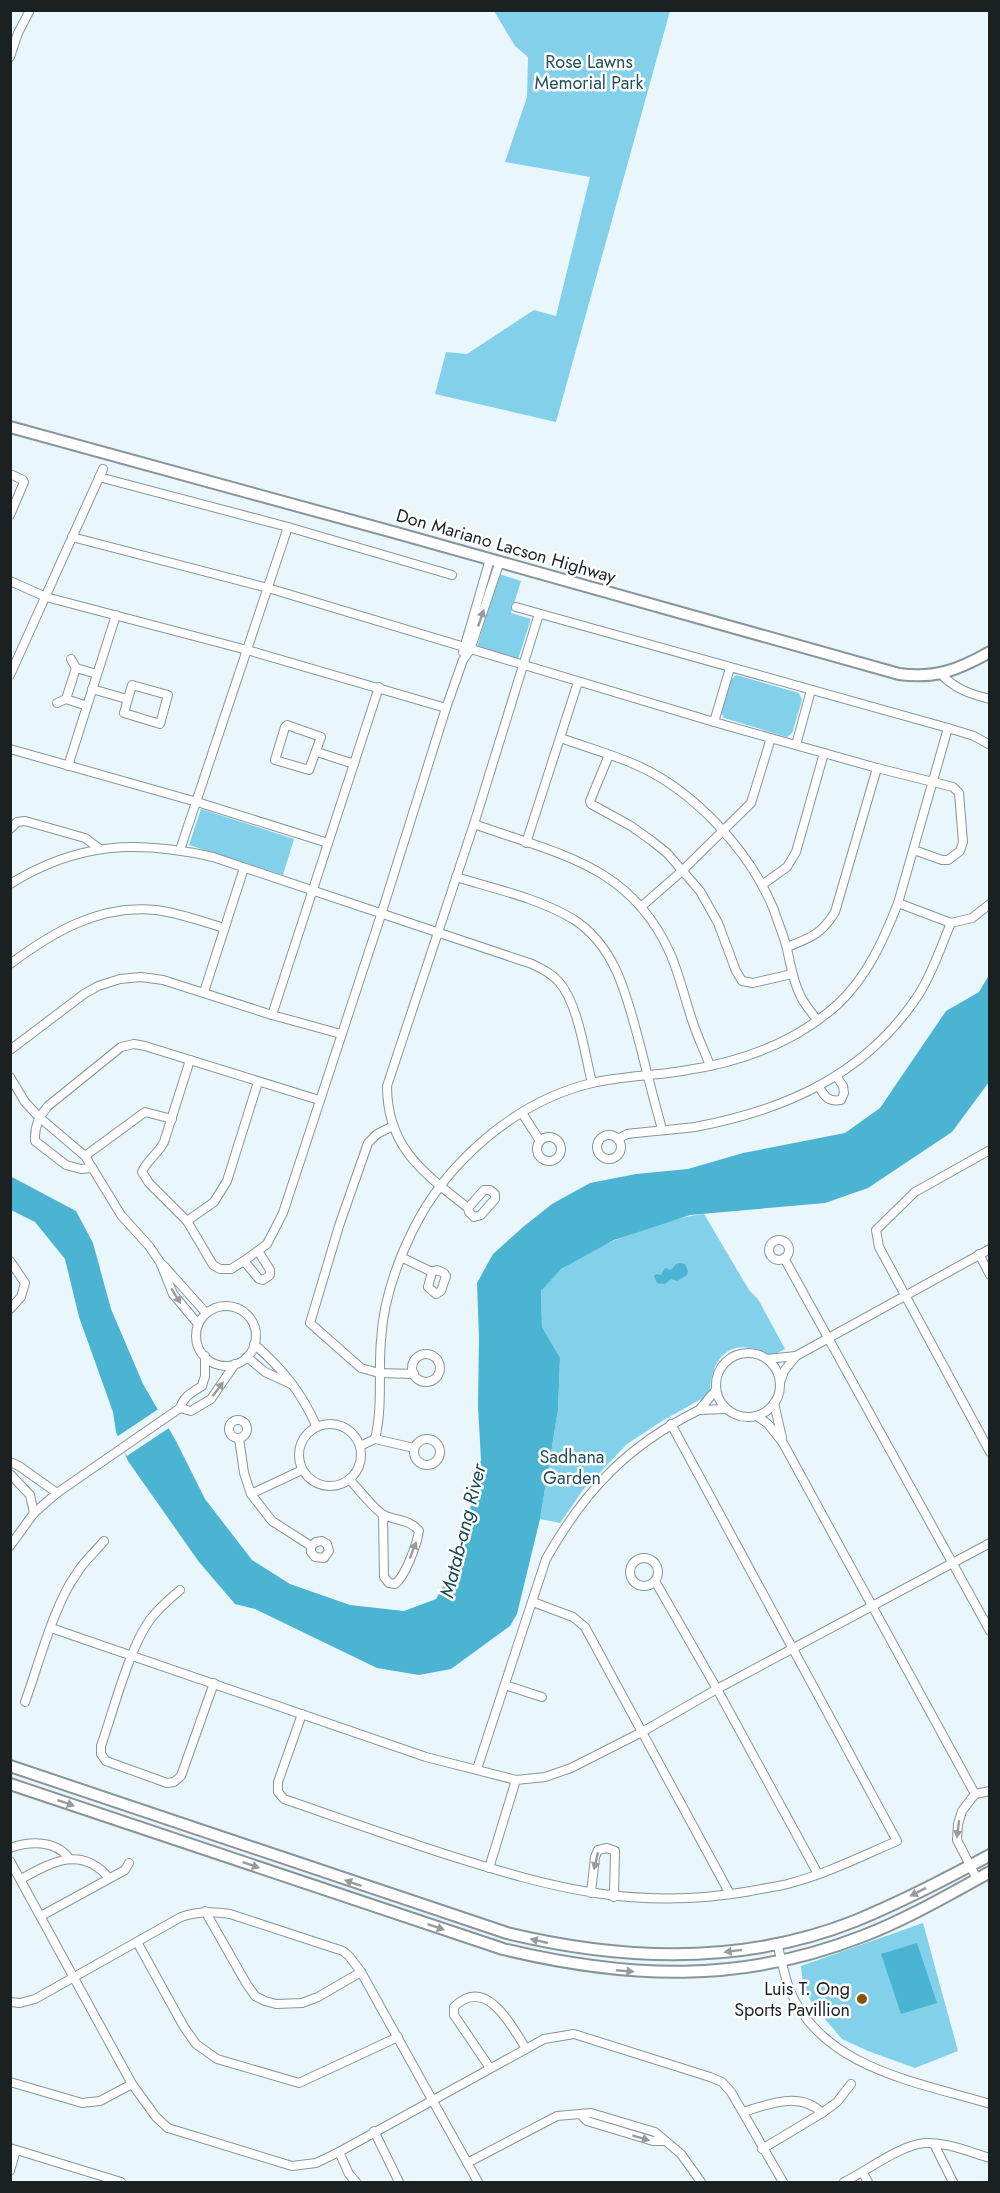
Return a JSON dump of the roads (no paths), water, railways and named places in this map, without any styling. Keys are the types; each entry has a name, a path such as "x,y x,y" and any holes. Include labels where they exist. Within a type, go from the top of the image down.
{"street":[{"path":"10,57 18,33 30,10"},
{"name":"Don Mariano Lacson Highway","path":"10,427 495,560 899,675 921,677 941,674 990,652"},
{"path":"10,675 103,469"},
{"path":"10,474 24,482 10,514"},
{"path":"99,477 288,527 452,575"},
{"path":"180,850 288,527"},
{"path":"72,537 268,588 714,722 953,787 959,793 963,842 960,851 948,860 942,860 914,850"},
{"path":"190,1060 160,1150 145,1164 142,1172 149,1183 186,1221 213,1265 220,1269 231,1269 267,1244 283,1213 463,660 486,571 495,560"},
{"path":"466,649 496,573 495,560"},
{"path":"10,581 46,597 247,650 446,708"},
{"path":"516,608 948,728 974,736 990,745"},
{"path":"468,1208 422,1172 403,1148 393,1126 387,1104 387,1086 474,824 539,614"},
{"path":"68,766 116,615"},
{"path":"70,659 76,668 97,674"},
{"path":"66,699 76,668"},
{"path":"714,722 730,668"},
{"path":"941,674 964,692 990,699"},
{"path":"526,843 578,682"},
{"path":"134,685 168,697 159,724 124,714 127,699 131,686 134,685"},
{"path":"272,1015 379,687"},
{"path":"92,689 127,699"},
{"path":"796,745 811,690"},
{"path":"57,703 66,699 87,706"},
{"path":"286,726 320,736 322,739 317,752 309,770 275,760 286,726"},
{"path":"375,1439 380,1415 379,1373 384,1316 401,1257 413,1231 441,1187 476,1148 522,1113 562,1092 592,1083 733,1061 761,1051 817,1020 838,1004 859,980 878,950 898,903 948,728"},
{"path":"561,738 633,763 664,780 684,794 723,831 762,885 787,947 792,974 801,998 817,1020"},
{"path":"642,906 682,871 751,803 771,738"},
{"path":"10,749 197,802 328,843"},
{"path":"317,752 354,764"},
{"path":"762,885 787,867 796,852 824,753"},
{"path":"609,755 590,801 591,804 652,840 667,853 700,891 718,923 742,981 753,983 792,974"},
{"path":"787,947 812,937 827,926 835,912 878,768"},
{"path":"10,830 17,822 25,821 85,838 100,849"},
{"path":"474,824 589,865 606,875 642,906 661,933 671,956 693,1025 711,1066"},
{"path":"10,884 59,860 100,849 140,846 180,850 213,857 532,964 559,981 568,995 592,1083"},
{"path":"204,992 244,868"},
{"path":"456,877 549,907 589,931 607,952 621,981 662,1129"},
{"path":"898,903 951,923 972,918 990,904"},
{"path":"10,964 60,930 104,914 155,910 193,918 224,928"},
{"path":"618,1139 627,1134 693,1127 761,1111 819,1087 836,1076 868,1053 894,1027 914,1001 934,965 951,923"},
{"path":"10,1050 98,986 141,977 163,980 272,1015 341,1034"},
{"path":"92,1168 81,1169 66,1165 35,1141 39,1117 48,1106 121,1047 134,1044 145,1046 319,1101"},
{"path":"819,1087 825,1098 832,1101 841,1100 844,1093 843,1086 836,1076"},
{"path":"10,1077 25,1102 39,1117 85,1156 121,1215 206,1313"},
{"path":"186,1221 214,1202 227,1181 258,1082"},
{"path":"85,1156 145,1112 172,1119"},
{"path":"522,1113 540,1141"},
{"path":"393,1126 377,1134 368,1143 309,1320 353,1363 369,1372 414,1374"},
{"path":"990,1150 915,1192 876,1230 879,1248 990,1452"},
{"path":"767,1359 775,1368 780,1381 780,1390 774,1403 765,1413 746,1418 725,1409 716,1390 718,1371 731,1358 749,1353 767,1359 796,1356 990,1249"},
{"path":"244,1261 259,1279 263,1280 270,1275 270,1269 258,1251"},
{"path":"979,1254 990,1275"},
{"path":"401,1257 432,1272"},
{"path":"784,1258 990,1631"},
{"path":"10,1261 25,1283 21,1297 10,1309"},
{"path":"160,1262 173,1294 198,1324"},
{"path":"180,1408 192,1411 211,1399 235,1364 247,1357 255,1344 254,1325 249,1317 242,1311 224,1306 214,1308 206,1313 198,1324 196,1336 198,1347 205,1356 219,1364 235,1364"},
{"path":"255,1344 285,1372 305,1402 317,1427"},
{"path":"10,1546 34,1514 57,1493 180,1408 183,1399 202,1386 205,1376 205,1356"},
{"path":"780,1381 784,1371 796,1356"},
{"path":"247,1357 265,1372 291,1384"},
{"path":"699,1410 716,1390"},
{"path":"774,1403 783,1443"},
{"path":"477,1769 546,1559 560,1534 587,1495 643,1442 670,1424 699,1410 725,1409"},
{"path":"757,1416 768,1424 783,1443 975,1794"},
{"path":"327,1424 338,1425 347,1429 360,1446 359,1464 349,1479 340,1484 329,1486 318,1484 302,1470 299,1450 302,1440 308,1432 317,1427 327,1424"},
{"path":"302,1714 278,1782 278,1792 284,1799 489,1868 541,1883 614,1897 662,1899 730,1894 790,1884 897,1841 670,1424"},
{"path":"239,1438 244,1473 251,1494 272,1521 311,1546"},
{"path":"360,1446 375,1439 414,1449"},
{"path":"10,1462 57,1493"},
{"path":"251,1494 302,1470"},
{"path":"10,1474 30,1495 34,1514"},
{"path":"349,1479 383,1515 400,1519 415,1526 419,1531 407,1565 395,1584 389,1583 384,1577 383,1515"},
{"path":"26,1702 60,1604 77,1572 104,1541"},
{"path":"51,1628 426,1757 516,1780 558,1774 642,1732 717,1689 990,1543"},
{"path":"655,1581 818,1874"},
{"path":"180,1590 152,1616 143,1630 132,1655 101,1746 101,1754 106,1761 167,1783 174,1782 181,1776 214,1683"},
{"path":"533,1602 573,1617 585,1628 730,1894"},
{"path":"505,1685 542,1697"},
{"path":"10,1766 507,1934 594,1951 664,1956 701,1955 818,1934 893,1905 990,1855"},
{"path":"489,1868 516,1780"},
{"path":"10,1784 503,1949 593,1968 664,1972 741,1968 781,1961 861,1937 899,1921 990,1872"},
{"path":"977,1879 957,1840 958,1824 962,1811 975,1794 990,1791"},
{"path":"10,1848 27,1842 40,1843 64,1852 69,1858"},
{"path":"591,1893 595,1857 598,1850 607,1848 615,1851 614,1897"},
{"path":"21,1879 53,1862 69,1858 79,1859 102,1869 109,1878"},
{"path":"10,1861 132,2084 152,2112 168,2128 292,2166 316,2163 544,2039 574,2034 722,2082 731,2092 783,2182"},
{"path":"41,1916 125,1870 129,1863"},
{"path":"205,1911 246,1983 255,1996 265,2001 276,2004 302,2002 318,1997 361,1972"},
{"path":"10,2002 20,2003 35,1999 182,1917 205,1911 230,1914 343,1951 361,1972 478,2182"},
{"path":"137,1942 183,2027 196,2044 218,2059 299,2083 398,2037"},
{"path":"777,1943 790,1989 801,2010 834,2046 860,2062 890,2073 990,2103"},
{"path":"490,2068 454,2015 454,2007 464,1999 473,1996 490,2001 510,2021 526,2049"},
{"path":"10,2082 82,2103 100,2101 132,2084"},
{"path":"762,2149 822,2113 837,2102 851,2084"},
{"path":"743,2112 780,2101 794,2100 816,2107 822,2113"},
{"path":"467,2163 557,2116 581,2115 586,2121 618,2126 653,2141 664,2141 681,2154 701,2182"},
{"path":"374,2131 399,2182"},
{"path":"934,2144 953,2182"},
{"path":"844,2182 914,2145 951,2146 990,2158"},
{"path":"10,2171 13,2149 121,2182"},
{"path":"339,2152 349,2174 356,2182"},
{"path":"863,2173 868,2182"}],"place":[{"name":"Luis T. Ong Sports Pavillion","path":"862,1999"}],"park label":[{"name":"Rose Lawns Memorial Park","path":"589,72"},
{"name":"Sadhana Garden","path":"572,1467"}],"water label":[{"name":"Matab-ang River","path":"463,1531"}]}
